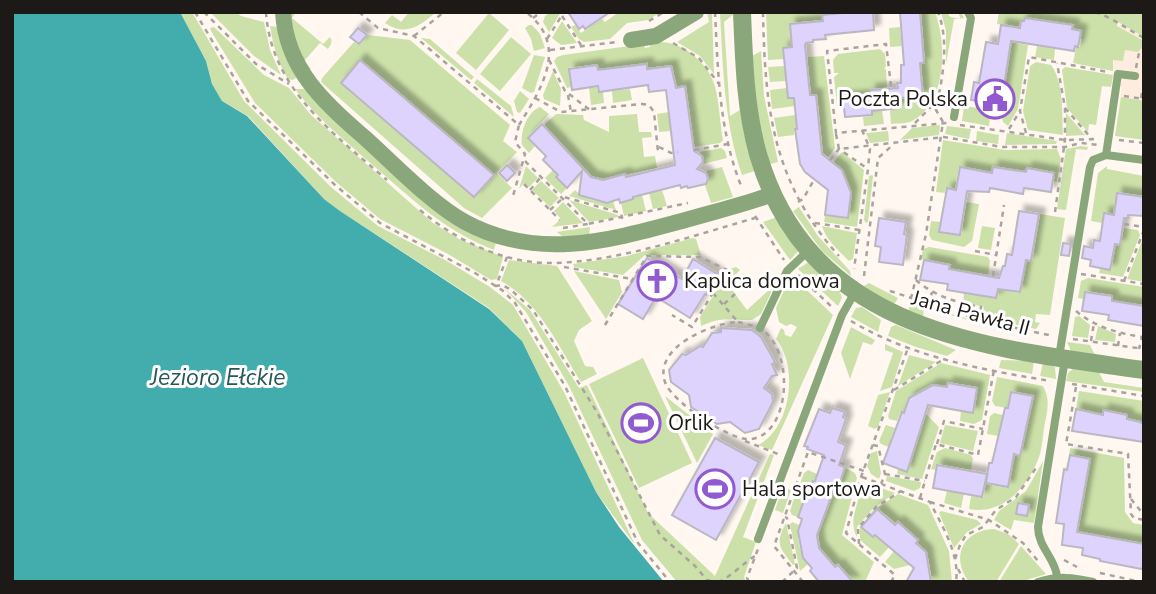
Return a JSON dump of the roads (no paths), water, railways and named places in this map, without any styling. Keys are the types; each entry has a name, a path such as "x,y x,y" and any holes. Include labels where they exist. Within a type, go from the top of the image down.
{"street":[{"path":"283,12 291,52 308,82 328,106 445,208 479,229 526,243 557,246 752,211 773,194"},
{"path":"631,40 654,37 696,12"},
{"name":"Jana Pawła II","path":"742,12 750,120 759,156 773,194 789,222 810,249 859,284 891,313 930,329 998,346 1144,370"}],"lane":[{"path":"954,117 971,18 968,12"},
{"path":"1106,155 1118,74 1135,76"},
{"path":"1055,577 1057,571 1038,535 1054,443 1062,338 1090,167 1093,160 1106,155 1144,160"},
{"path":"761,328 787,271 810,249"},
{"path":"759,540 842,315 859,284"},
{"path":"1038,582 1055,577 1093,582"}],"water":[{"name":"Jezioro Ełckie","path":"12,12 180,12 206,61 212,84 222,101 247,116 324,199 489,309 522,341 596,492 619,527 664,582 12,582"}],"place":[{"name":"Poczta Polska","path":"995,99"},
{"name":"Kaplica domowa","path":"657,281"},
{"name":"Orlik","path":"641,423"},
{"name":"Hala sportowa","path":"715,489"}]}
